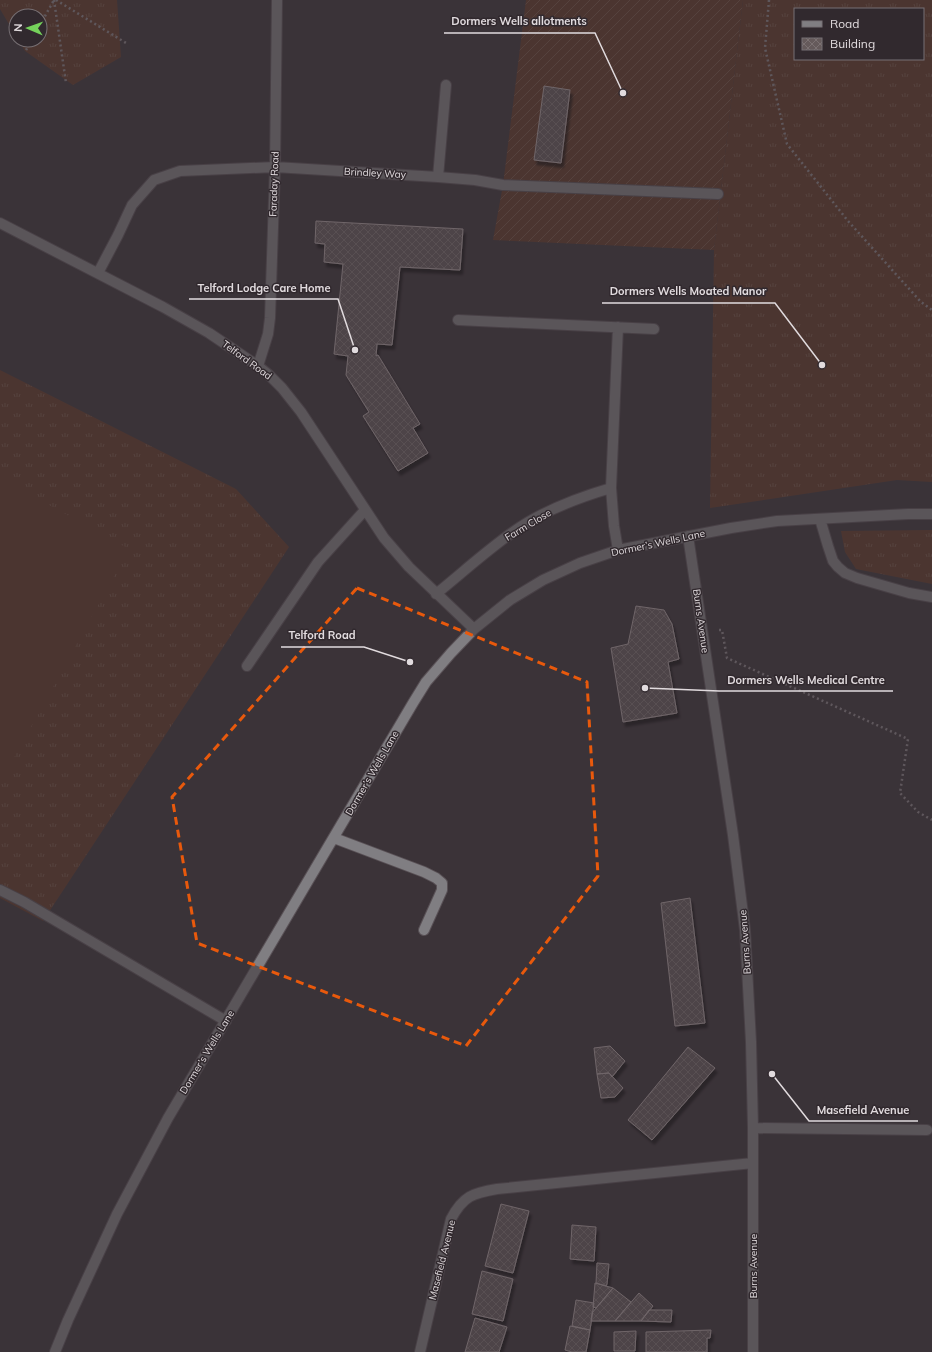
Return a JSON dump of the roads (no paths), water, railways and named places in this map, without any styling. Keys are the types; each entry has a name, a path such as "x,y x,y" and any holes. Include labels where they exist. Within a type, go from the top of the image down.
{"street":[{"name":"Faraday Road","path":"258,366 268,334 270,318 275,167 277,0"},
{"path":"438,177 446,85"},
{"name":"Brindley Way","path":"98,274 132,205 154,180 180,171 275,167 438,177 475,180 502,185 718,194"},
{"name":"Telford Road","path":"0,224 164,307 209,333 258,366 282,388 301,412 364,510 384,538 409,567 474,629"},
{"path":"458,320 654,328"},
{"path":"618,327 611,488 614,526 618,550"},
{"name":"Farm Close","path":"436,594 513,532 548,512 584,496 611,488"},
{"path":"247,666 318,562 364,510"},
{"name":"Dormer’s Wells Lane","path":"55,1352 88,1276 125,1200 168,1118 426,682 474,629 510,600 543,580 580,563 618,550 688,536 777,521 932,514"},
{"path":"820,519 833,561 845,572 857,578 909,593 932,597"},
{"name":"Burns Avenue","path":"688,536 733,835 745,930 751,1042 753,1128 753,1352"},
{"path":"334,838 424,872 442,883 442,890 424,930"},
{"path":"0,890 24,902 226,1021"},
{"path":"753,1128 927,1130"},
{"name":"Masefield Avenue","path":"420,1352 451,1219 463,1201 471,1196 481,1192 498,1189 753,1163"}],"place":[{"name":"Dormers Wells allotments","path":"623,93"},
{"name":"Telford Lodge Care Home","path":"355,350"},
{"name":"Dormers Wells Moated Manor","path":"822,365"},
{"name":"Telford Road","path":"410,662"},
{"name":"Dormers Wells Medical Centre","path":"645,688"},
{"name":"Masefield Avenue","path":"772,1074"}]}
